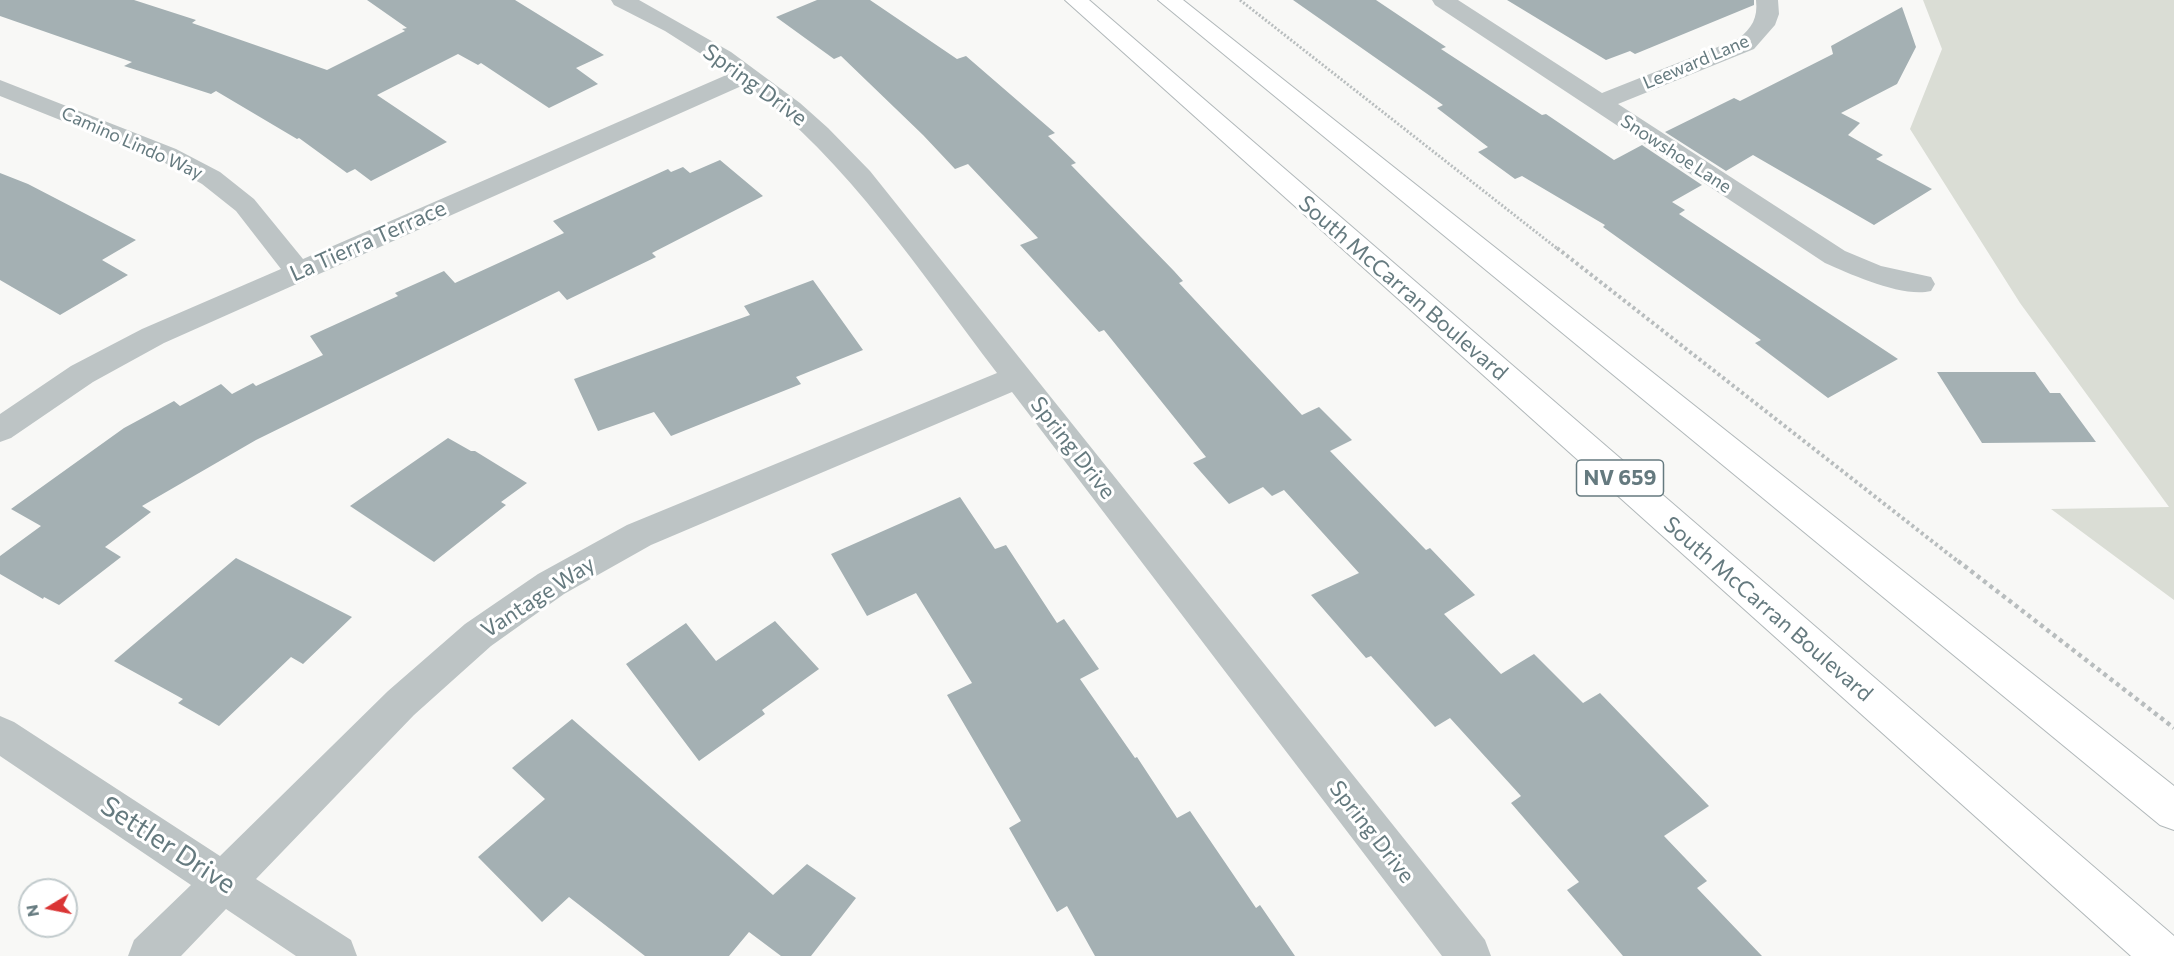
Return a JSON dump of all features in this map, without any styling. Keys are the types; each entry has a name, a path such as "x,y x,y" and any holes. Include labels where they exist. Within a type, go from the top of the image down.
{"main road":[{"name":"South McCarran Boulevard","path":"1076,0 2164,956"},
{"path":"1169,0 2174,811"}],"street":[{"name":"Spring Drive","path":"622,0 694,40 747,75 812,127 861,177 1469,956"},
{"name":"Snowshoe Lane","path":"1443,0 1835,257 1874,274 1921,284"},
{"name":"Leeward Lane","path":"1598,103 1746,44 1761,33 1767,21 1767,0"},
{"name":"La Tierra Terrace","path":"0,430 82,375 153,336 747,75"},
{"name":"Camino Lindo Way","path":"0,87 167,154 211,178 245,205 298,271"},
{"name":"Vantage Way","path":"150,956 401,704 478,635 551,584 639,535 1018,377"},
{"name":"Settler Drive","path":"0,734 335,956"}],"path":[{"path":"1240,0 1780,424 2174,728"}],"shaded area":[{"path":"1923,0 2174,0 2174,600 2051,509 2169,507 2020,303 1910,129 1942,49"}],"building":[{"path":"0,0 134,0 196,20 192,23 327,70 407,28 367,0 515,0 604,55 576,68 598,84 549,108 481,63 478,65 458,54 377,95 447,142 371,181 355,169 347,173 299,138 297,139 216,91 211,94 124,66 132,62 0,16"},
{"path":"817,0 870,0 957,59 966,56 1055,133 1048,136 1076,163 1071,165 1174,271 1183,281 1179,283 1302,415 1319,407 1352,440 1330,451 1426,550 1430,548 1475,595 1444,614 1501,674 1534,654 1583,703 1600,693 1709,806 1664,836 1707,881 1697,888 1762,956 1623,956 1567,890 1579,882 1511,803 1521,796 1450,718 1435,727 1371,656 1366,658 1311,595 1359,573 1284,490 1272,496 1263,487 1229,504 1193,463 1206,457 1104,330 1099,332 1020,245 1038,238 968,164 955,169 841,56 834,59 776,17"},
{"path":"1293,0 1376,0 1446,47 1441,49 1542,115 1546,114 1614,160 1642,145 1702,185 1672,202 1685,210 1679,214 1898,359 1828,398 1755,343 1761,340 1603,227 1605,225 1522,176 1515,179 1478,152 1488,147 1437,108 1443,105"},
{"path":"1507,0 1754,0 1754,5 1635,54 1630,51 1606,60"},
{"path":"1902,7 1916,47 1897,84 1841,113 1860,123 1848,135 1883,155 1876,159 1932,189 1874,225 1753,155 1726,171 1665,132 1734,98 1740,101 1833,54 1831,46"},
{"path":"720,160 763,196 652,253 656,257 567,300 559,291 256,440 142,506 151,512 105,547 121,557 59,605 44,597 43,599 0,574 0,556 41,526 11,509 124,428 174,401 180,406 221,384 232,394 253,383 256,386 323,355 310,336 398,296 395,293 444,271 455,283 564,233 553,221 668,169 671,172 683,167 690,173"},
{"path":"0,173 28,184 136,240 102,260 128,275 60,315 0,280"},
{"path":"813,280 863,350 796,377 801,384 671,436 654,412 598,431 574,379 750,315 744,306"},
{"path":"1937,372 2035,372 2050,393 2060,393 2096,442 1982,443"},
{"path":"448,438 475,451 527,483 501,502 506,505 434,562 350,506"},
{"path":"960,497 995,549 1006,545 1057,623 1064,619 1099,669 1080,679 1135,758 1137,757 1177,818 1190,811 1256,908 1260,905 1295,956 1095,956 1067,906 1057,912 1009,828 1021,821 947,695 972,683 916,593 867,616 831,554"},
{"path":"236,558 352,617 303,664 291,657 219,726 178,703 183,699 114,661"},
{"path":"775,621 819,669 762,710 765,714 699,761 626,664 686,623 716,661"},
{"path":"572,719 773,895 807,864 856,898 811,956 781,956 749,932 729,956 645,956 569,897 542,922 478,857 545,799 512,768"}]}
